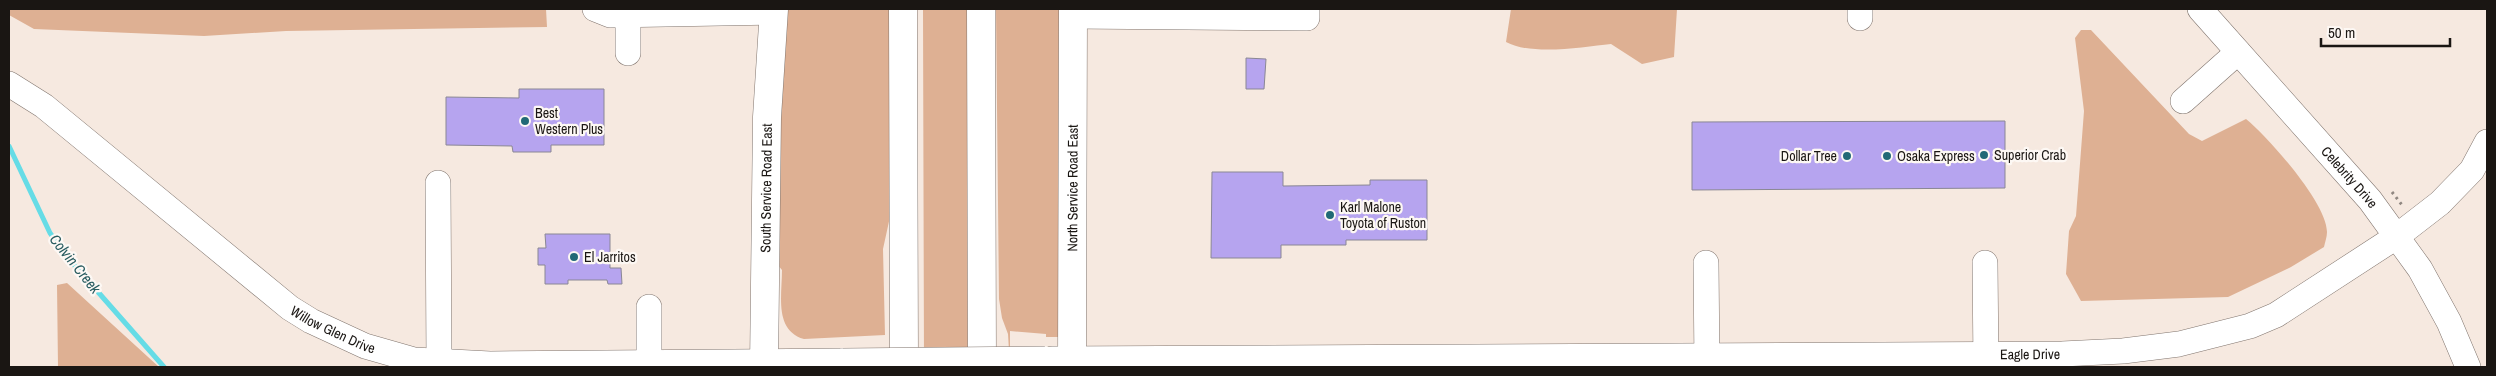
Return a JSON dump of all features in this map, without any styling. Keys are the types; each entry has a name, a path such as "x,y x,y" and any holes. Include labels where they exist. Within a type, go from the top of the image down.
{"main road":[{"path":"903,9 904,367"},
{"path":"981,9 982,367"},
{"name":"South Service Road East","path":"764,364 767,117 774,10"},
{"name":"North Service Road East","path":"1072,13 1072,363"}],"street":[{"path":"595,9 610,15 774,10"},
{"path":"1072,13 1184,13 1307,18 1307,9"},
{"name":"Celebrity Drive","path":"2200,9 2370,200 2420,269 2449,322 2468,367"},
{"path":"628,14 628,52"},
{"path":"2183,101 2238,52"},
{"name":"Willow Glen Drive","path":"9,84 44,106 270,292 311,321 381,352 414,360 439,362 764,364"},
{"name":"Eagle Drive","path":"764,364 843,360 1044,359 1072,363 2016,361 2179,344 2250,326 2276,314 2396,237 2453,192 2472,170 2487,142"},
{"path":"438,183 439,362"},
{"path":"1985,263 2016,361"},
{"path":"1706,264 1707,362"},
{"path":"649,307 649,364"}],"shaded area":[{"path":"9,9 546,9 547,27 286,31 204,36 34,29 9,15"},
{"path":"787,9 893,9 893,203 883,249 885,335 804,339 794,335 784,320 781,301 782,270 777,264 778,174"},
{"path":"923,9 967,9 968,367 924,367"},
{"path":"996,9 1060,9 1062,334 1058,337 1046,337 1046,334 1010,331 1010,367 1008,334 1002,318 999,299"},
{"path":"1511,9 1677,9 1674,57 1642,64 1611,44 1543,50 1517,46 1506,42"},
{"path":"2081,30 2091,30 2189,134 2202,141 2246,119 2268,140 2307,188 2324,220 2327,232 2324,247 2291,267 2228,297 2081,301 2066,274 2069,231 2076,216 2084,111 2075,38"},
{"path":"67,283 159,367 58,367 57,285"}],"building":[{"path":"1246,58 1266,59 1264,89 1246,89"},
{"name":"Best Western Plus","path":"519,89 604,89 604,145 551,145 551,152 513,152 512,146 446,145 446,97 519,98"},
{"path":"2005,121 2005,188 1692,190 1692,122"},
{"name":"Karl Malone Toyota of Ruston","path":"1212,172 1283,172 1283,186 1370,185 1370,180 1427,180 1427,240 1346,240 1346,245 1281,245 1281,258 1211,258"},
{"name":"El Jarritos","path":"545,234 610,234 610,268 621,268 622,284 608,284 607,280 568,280 568,284 545,284 545,265 538,265 538,248 546,248"}],"waterway":[{"name":"Colvin Creek","path":"9,146 50,233 69,259 164,367"}],"place":[{"name":"Best Western Plus","path":"525,121"},
{"name":"Superior Crab","path":"1984,155"},
{"name":"Dollar Tree","path":"1847,156"},
{"name":"Osaka Express","path":"1887,156"},
{"name":"Karl Malone Toyota of Ruston","path":"1330,215"},
{"name":"El Jarritos","path":"574,257"}]}
